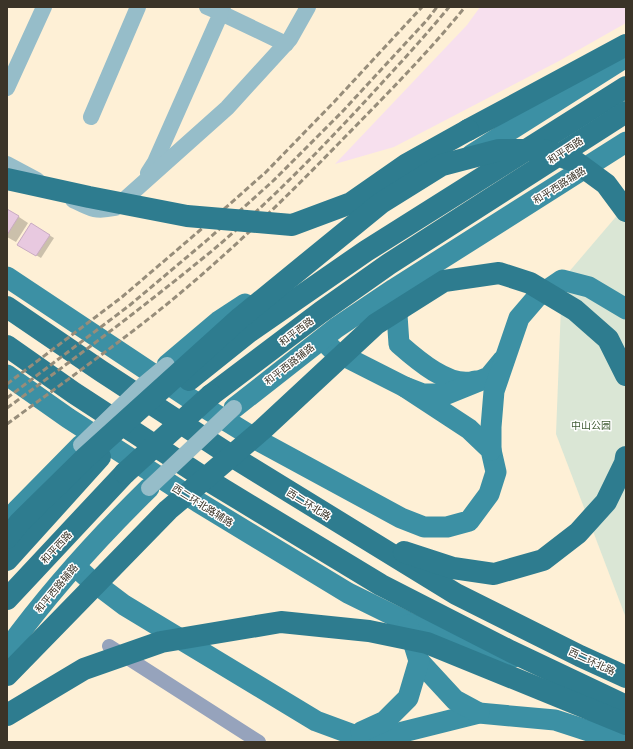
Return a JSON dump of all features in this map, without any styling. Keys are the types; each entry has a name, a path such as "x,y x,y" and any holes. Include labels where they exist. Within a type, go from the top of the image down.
{"highway":[{"path":"7,180 187,216 292,226 351,202 414,160 626,45"},
{"name":"和平西路","path":"7,560 100,457 249,332 366,251 626,87"},
{"name":"和平西路","path":"7,599 126,473 211,395 321,312 389,264 626,112"},
{"path":"7,538 19,523 84,459 240,318 381,203 442,165 499,150 544,150 576,162 582,166 606,184 626,211"},
{"path":"7,675 168,510 263,429 376,324 444,281 499,273 530,283 575,310 608,339 626,375"},
{"name":"西二环北路","path":"7,307 226,453 456,594 580,656 626,677"},
{"path":"7,346 74,394 200,475 381,584 527,660 626,706"},
{"path":"332,518 395,549 453,568 494,574 543,560 578,533 606,502 625,463 626,457"},
{"path":"7,715 84,669 160,642 281,622 369,632 427,643 626,724"}],"main road":[{"path":"167,365 219,321 285,278 342,236 626,57"},
{"name":"和平西路辅路","path":"234,408 321,339 394,289 626,142"},
{"path":"450,254 409,293 397,315 399,344 421,363 451,380 470,383 488,377"},
{"path":"7,277 190,398 261,442 401,518 424,527 447,527 469,521 489,494 496,472 491,450 494,391 508,354 519,318 537,297 562,280 589,287 626,309"},
{"path":"321,339 334,351 405,387 423,394 447,394 488,377 508,354"},
{"name":"西二环北路辅路","path":"7,375 68,418 198,502 348,593 407,622 463,646 527,660"},
{"path":"405,387 469,429 491,450"},
{"path":"7,522 81,445"},
{"name":"和平西路辅路","path":"7,650 26,624 75,566 148,488"},
{"path":"75,566 124,605 316,721 354,735 391,735 479,713 555,720 609,738"},
{"path":"381,584 407,622 419,661 455,700 479,713"},
{"path":"354,735 385,721 408,698 419,661"}],"street":[{"path":"7,88 44,7"},
{"path":"91,117 138,7"},
{"path":"7,164 87,207 100,211 115,208 227,108 286,44 300,24 308,7"},
{"path":"142,183 155,162 217,9 286,44"},
{"path":"81,445 143,385 167,365"},
{"name":"和平西路辅路","path":"148,488 234,408"}],"shaded area":[{"path":"480,7 626,7 626,23 559,61 394,147 335,164 467,25"}],"green space":[{"name":"中山公园","path":"626,205 626,618 556,434 562,280"}],"building":[{"path":"7,209 19,216 7,235"},
{"path":"31,223 50,235 36,256 17,245"}],"waterway":[{"path":"109,646 259,742"}],"railway":[{"path":"7,384 122,297 266,172 334,102 422,7"},
{"path":"7,398 130,305 206,241 273,181 342,112 427,20 437,7"},
{"path":"7,408 137,311 235,231 300,170 407,56 449,7"},
{"path":"7,424 142,324 195,281 294,188 374,108 465,7"}]}
